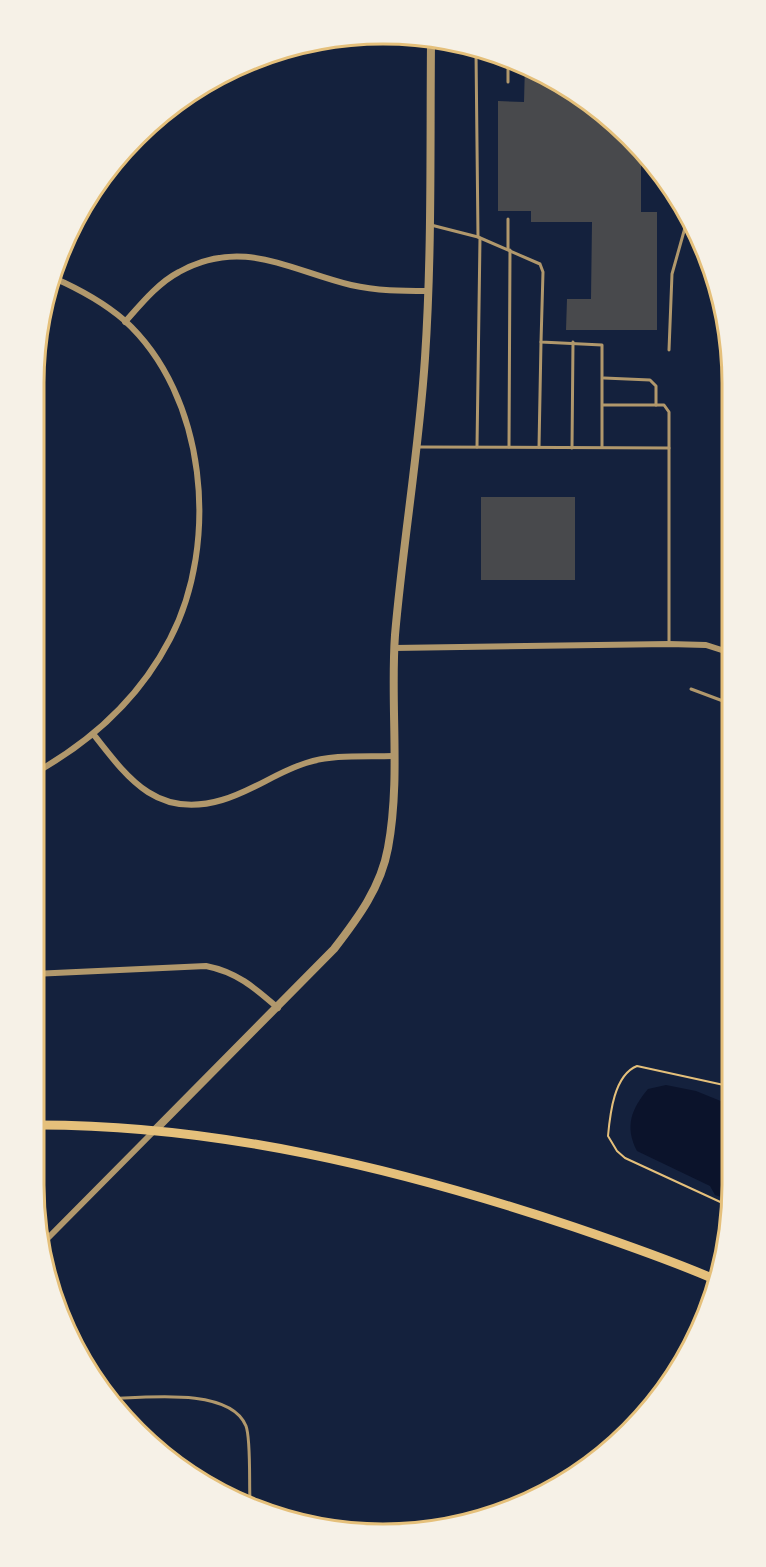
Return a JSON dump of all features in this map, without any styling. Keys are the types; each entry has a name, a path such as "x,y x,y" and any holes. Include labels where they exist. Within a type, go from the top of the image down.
{"main road":[{"path":"44,1125 156,1129 338,1161 514,1207 709,1277"}],"street":[{"path":"48,1238 334,949 360,916 376,885 388,849 393,756 394,648 425,360 429,291 431,47"},
{"path":"125,322 177,272 206,259 237,255 270,259 350,285 385,291 429,291"},
{"path":"44,767 94,735 134,693 171,638 185,604 195,565 199,526 199,486 193,447 182,412 167,378 149,349 125,322 88,295 60,281"},
{"path":"394,648 669,644 706,645 722,650"},
{"path":"94,735 130,780 160,799 192,806 223,800 308,762 335,758 393,756"},
{"path":"44,973 206,966 224,969 243,978 278,1008"}],"lane":[{"path":"476,57 479,238 477,447"},
{"path":"508,67 508,82"},
{"path":"508,219 509,447"},
{"path":"429,224 509,249 535,260 543,272 539,447"},
{"path":"669,350 672,274 685,229"},
{"path":"541,342 602,345 604,378 602,448"},
{"path":"572,448 573,342"},
{"path":"604,378 650,380 656,386 656,405"},
{"path":"603,405 664,405 669,412 669,644"},
{"path":"415,447 669,448"},
{"path":"691,689 722,701"},
{"path":"120,1399 186,1397 222,1405 238,1415 246,1427 249,1496"}],"path":[{"path":"722,1085 637,1066 631,1068 619,1084 608,1136 625,1158 722,1203"}],"water":[{"path":"666,1085 696,1091 722,1102 721,1197 715,1195 710,1186 637,1151 631,1133 632,1118 634,1110 648,1089"}],"building":[{"path":"525,75 553,89 590,114 641,163 641,212 657,212 657,330 566,330 567,299 591,299 592,222 531,222 531,211 498,211 498,101 524,102"},
{"path":"481,497 575,497 575,580 481,580"}]}
